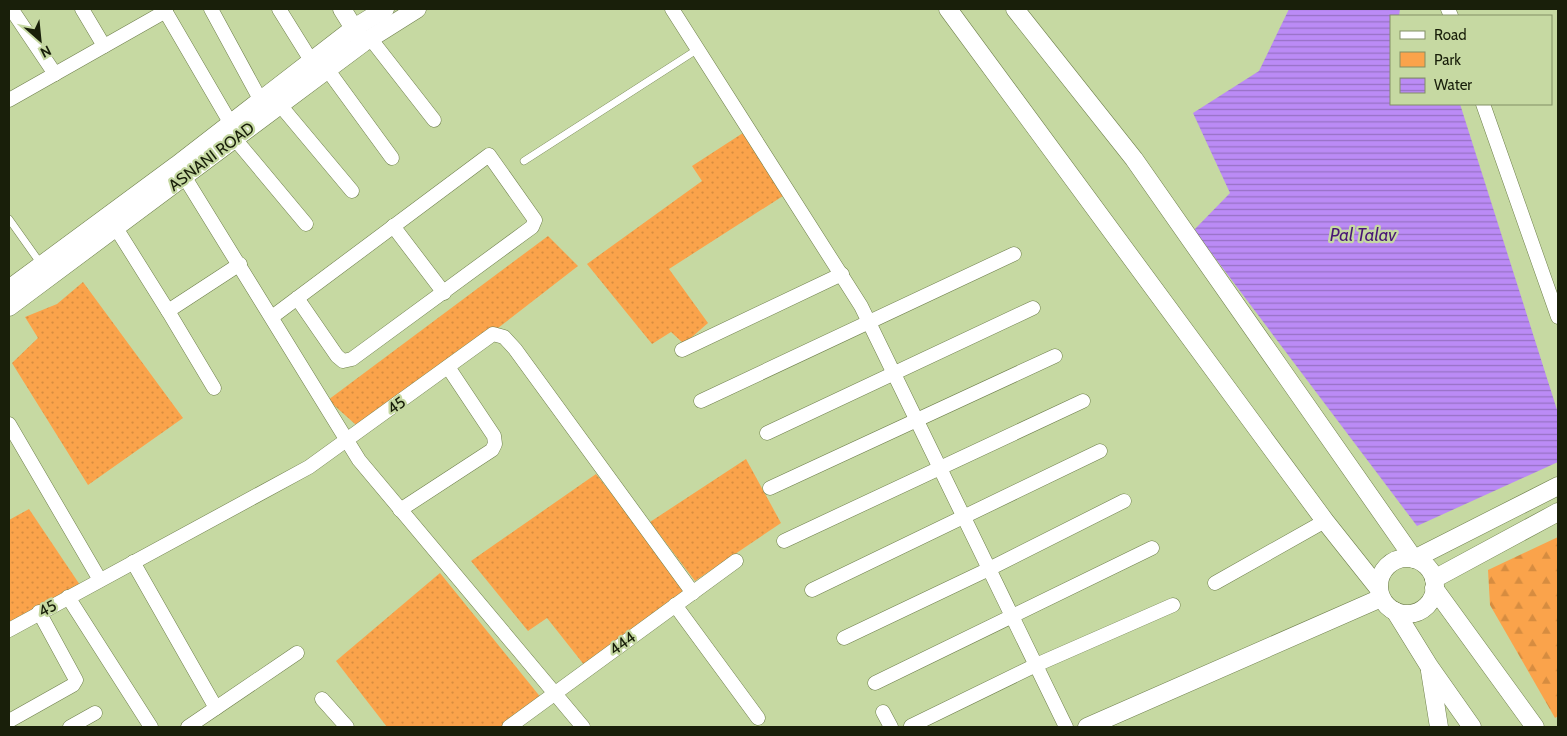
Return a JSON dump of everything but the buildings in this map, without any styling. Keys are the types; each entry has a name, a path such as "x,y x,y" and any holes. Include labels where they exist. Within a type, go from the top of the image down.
{"street":[{"path":"82,9 104,46"},
{"path":"211,9 261,101"},
{"path":"279,9 320,66 392,158"},
{"path":"342,9 362,36 434,120"},
{"name":"ASNANI ROAD","path":"362,36 385,9"},
{"name":"ASNANI ROAD","path":"233,131 261,101 320,66 362,36 417,9"},
{"path":"672,9 842,274 869,322 1066,727"},
{"path":"948,9 1380,593 1386,605 1396,611 1410,614 1419,611 1426,606 1434,583 1558,512"},
{"path":"1016,9 1134,158 1414,559"},
{"path":"12,10 55,74"},
{"path":"9,100 165,10 233,131 306,224"},
{"name":"ASNANI ROAD","path":"9,307 116,228 181,171 233,131 280,104 320,66"},
{"path":"280,104 352,191"},
{"path":"1483,105 1558,317"},
{"path":"272,317 297,298 489,154 536,220 532,226 352,359 343,361 337,356 297,298"},
{"path":"181,171 240,264 358,460 555,691 583,727"},
{"name":"ASNANI ROAD","path":"9,289 41,264 181,171"},
{"path":"393,226 444,292"},
{"path":"116,228 214,388"},
{"path":"700,401 1014,254"},
{"path":"168,311 240,264"},
{"path":"682,350 842,274"},
{"path":"767,433 894,375 1033,308"},
{"name":"45","path":"9,630 309,467 493,334 504,338 693,593"},
{"path":"770,488 1056,356"},
{"path":"400,510 492,450 495,444 494,436 448,367"},
{"path":"784,540 1083,401"},
{"path":"9,424 100,580"},
{"path":"812,590 1100,451"},
{"path":"1414,559 1558,486"},
{"path":"844,638 989,569 1124,501"},
{"path":"1215,582 1325,520"},
{"path":"875,683 1152,548"},
{"path":"1380,593 1383,572 1388,565 1404,558 1414,559 1423,563 1434,583 1535,727"},
{"name":"444","path":"508,727 736,561"},
{"path":"133,562 216,708"},
{"path":"1087,727 1380,593"},
{"path":"68,597 151,727"},
{"path":"675,605 758,718"},
{"path":"911,726 1036,665 1173,605"},
{"path":"1396,611 1429,666 1472,727"},
{"path":"9,721 73,685 76,680 39,612"},
{"path":"188,727 297,653"},
{"path":"1429,666 1439,727"},
{"path":"322,699 340,725"},
{"path":"883,712 891,727"},
{"path":"70,727 95,713"}],"lane":[{"path":"524,161 698,49"},
{"path":"9,219 41,264"}],"green space":[{"path":"746,131 786,194 669,269 708,323 684,344 671,332 652,344 587,264 702,181 692,166"},
{"path":"548,236 578,266 364,432 328,400"},
{"path":"83,282 183,418 88,485 12,363 38,338 25,317 57,304"},
{"path":"746,459 781,523 695,581 650,522"},
{"path":"596,474 689,591 585,666 547,618 528,631 471,561"},
{"path":"29,509 82,588 9,629 9,520"},
{"path":"1558,537 1558,716 1555,718 1490,605 1488,570"},
{"path":"440,573 542,699 506,727 387,727 336,661"}],"water":[{"name":"Pal Talav","path":"1289,9 1400,9 1399,15 1390,15 1390,105 1460,105 1558,413 1558,462 1417,526 1194,230 1230,193 1193,113 1259,71"}]}
